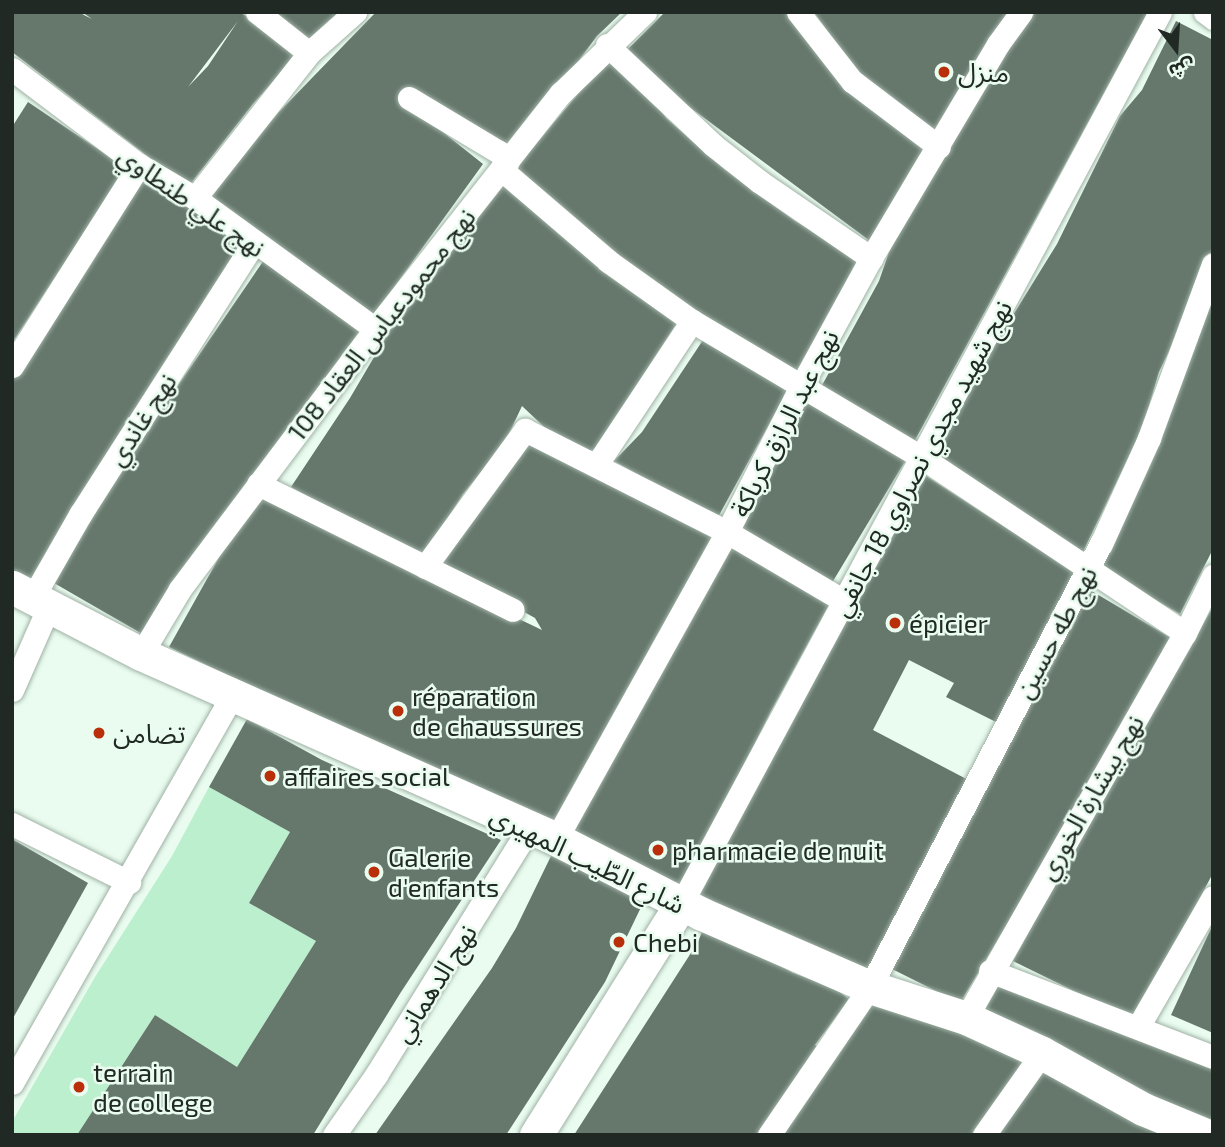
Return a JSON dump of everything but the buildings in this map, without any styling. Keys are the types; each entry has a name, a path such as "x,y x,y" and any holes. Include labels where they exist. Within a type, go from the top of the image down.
{"street":[{"path":"257,12 309,53"},
{"path":"195,198 309,53 355,12"},
{"path":"798,12 828,55 852,82 939,147"},
{"name":"نهج عبد الرازق كرباكة","path":"543,834 727,532 801,386 871,258 998,44 1021,12"},
{"name":"نهج شهيد مجدي نصراوي 18 جانفي","path":"681,904 1160,12"},
{"path":"1205,12 1213,18"},
{"name":"نهج محمودعباس العقاد 108","path":"141,654 180,589 375,329 561,93 638,14"},
{"path":"607,45 741,167 871,258"},
{"name":"نهج علي طنطاوي","path":"16,82 139,165 195,198 253,244 375,329"},
{"path":"410,99 499,152 505,166 608,261 692,321 921,457 1185,633"},
{"path":"12,366 139,165"},
{"name":"نهج غاندي","path":"12,690 31,596 253,244"},
{"name":"نهج طه حسين","path":"769,1135 870,987 1088,568 1149,438 1213,264"},
{"path":"597,464 692,321"},
{"path":"425,567 522,430 597,464 727,532 844,601"},
{"path":"258,484 513,610"},
{"name":"نهج بيشارة الخوري","path":"966,1018 990,971 1185,633 1213,576"},
{"name":"شارع الطّيب المهيري","path":"31,596 141,654 543,834 681,904 870,987 966,1018 1042,1053 1143,1109 1203,1134"},
{"path":"12,1083 129,882 233,694"},
{"path":"12,824 129,882"},
{"name":"نهج الدهماني","path":"334,1135 543,834"},
{"path":"1138,1027 1213,897"},
{"path":"536,1135 681,904"},
{"path":"990,971 1213,1057"},
{"path":"984,1135 1042,1053"}],"green space":[{"path":"209,787 290,832 249,903 316,941 237,1067 155,1015 77,1135 12,1135 12,1122 95,977 172,856"}],"place":[{"name":"منزل","path":"944,72"},
{"name":"épicier","path":"895,623"},
{"name":"réparation de chaussures","path":"398,711"},
{"name":"تضامن","path":"99,733"},
{"name":"affaires social","path":"270,776"},
{"name":"pharmacie de nuit","path":"658,850"},
{"name":"Galerie d'enfants","path":"374,872"},
{"name":"Chebi","path":"619,942"},
{"name":"terrain de college","path":"79,1087"}]}
